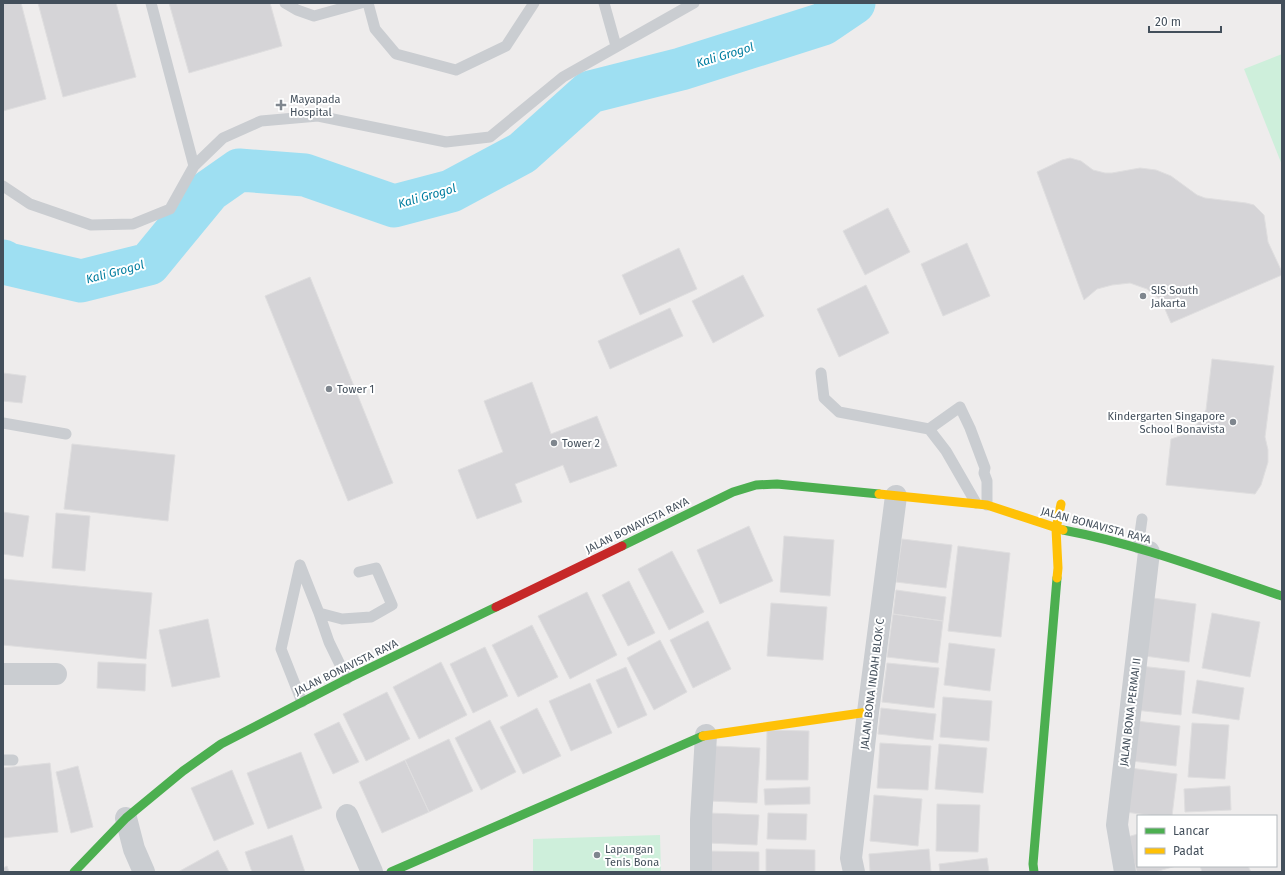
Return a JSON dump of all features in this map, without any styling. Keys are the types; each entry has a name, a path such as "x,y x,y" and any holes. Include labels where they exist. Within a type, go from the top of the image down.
{"street":[{"name":"JALAN BONAVISTA RAYA","path":"74,872 126,818 183,771 221,744 347,679 733,492 756,485 777,484 981,504 1056,529 1093,536 1144,550 1282,596"},
{"name":"JALAN BONA INDAH BLOK C","path":"854,872 851,858 896,496"},
{"path":"1034,872 1033,864 1058,568 1056,529 1061,504"},
{"name":"JALAN BONA PERMAI II","path":"1125,872 1117,825 1144,550"},
{"path":"3,674 56,674"},
{"path":"391,872 706,735 868,712"},
{"path":"701,872 701,820 706,735"},
{"path":"347,816 372,872"},
{"path":"126,818 134,849 144,872"}],"lane":[{"path":"151,3 194,166"},
{"path":"285,3 297,10 314,16 361,3"},
{"path":"368,3 375,29 396,54 456,70 506,46 534,3"},
{"path":"604,3 616,46"},
{"path":"3,186 30,204 91,225 133,224 170,209 194,166 223,138 261,121 318,116 446,142 490,137 564,77 616,46 694,3"},
{"path":"821,373 824,398 839,412 929,429 946,451 981,504"},
{"path":"929,429 960,407 970,428 985,468 984,473 987,481 981,504"},
{"path":"3,423 66,434"},
{"path":"1142,519 1144,550"},
{"path":"302,702 281,649 300,565 329,642 347,679"},
{"path":"319,613 342,619 371,617 392,605 376,568 359,572"}],"green space":[{"path":"1282,54 1282,165 1244,69"},
{"name":"Lapangan Tenis Bona","path":"660,835 661,872 533,872 533,839"}],"building":[{"path":"3,3 21,3 46,99 3,111"},
{"path":"38,3 116,3 136,77 63,97"},
{"path":"169,3 270,3 282,46 189,73"},
{"path":"1070,158 1081,161 1093,170 1105,173 1140,168 1156,170 1171,176 1197,195 1205,198 1254,205 1264,215 1268,242 1282,275 1171,323 1161,300 1147,289 1130,283 1112,285 1097,289 1084,300 1037,172 1062,160"},
{"path":"888,208 910,252 865,275 843,231"},
{"path":"967,243 990,296 943,316 921,264"},
{"path":"679,248 697,289 640,315 622,275"},
{"path":"743,275 764,316 713,343 692,301"},
{"name":"Tower 1","path":"310,277 393,483 348,501 265,296"},
{"path":"866,285 889,333 839,357 817,309"},
{"path":"670,308 683,336 610,369 598,341"},
{"name":"Kindergarten Singapore School Bonavista","path":"1212,359 1274,366 1265,437 1268,450 1268,462 1261,485 1255,494 1166,485 1171,439 1186,434 1195,427 1206,410"},
{"path":"3,373 26,376 22,403 3,401"},
{"name":"Tower 2","path":"532,382 551,434 597,416 617,466 570,483 563,465 515,484 522,502 477,519 458,470 503,452 484,401"},
{"path":"72,444 175,455 168,521 64,509"},
{"path":"3,512 29,516 23,557 3,554"},
{"path":"56,513 90,516 85,571 52,568"},
{"path":"749,526 773,581 720,604 697,550"},
{"path":"784,536 834,540 830,596 780,592"},
{"path":"902,539 952,545 946,588 896,582"},
{"path":"958,546 1010,553 1001,637 948,631"},
{"path":"672,551 704,612 669,630 638,569"},
{"path":"3,579 152,593 146,659 3,645"},
{"path":"629,581 655,633 628,646 602,595"},
{"path":"896,590 946,597 943,621 893,614"},
{"path":"587,592 617,655 570,679 538,616"},
{"path":"1153,598 1196,604 1189,662 1145,656"},
{"path":"771,603 827,607 823,660 767,656"},
{"path":"1212,613 1260,622 1250,677 1202,668"},
{"path":"893,614 943,621 938,663 887,657"},
{"path":"208,619 220,677 172,687 159,630"},
{"path":"708,621 731,669 693,688 670,640"},
{"path":"532,625 558,677 518,697 492,645"},
{"path":"660,640 687,692 654,710 627,658"},
{"path":"949,643 995,649 990,691 944,685"},
{"path":"485,647 508,696 473,713 450,664"},
{"path":"98,662 146,664 145,691 97,688"},
{"path":"441,662 467,715 419,739 393,687"},
{"path":"887,663 939,668 934,708 882,702"},
{"path":"1140,666 1185,671 1181,715 1135,710"},
{"path":"626,667 647,715 618,728 596,680"},
{"path":"1197,680 1244,688 1239,720 1192,713"},
{"path":"590,683 612,733 571,751 549,701"},
{"path":"387,692 410,739 366,761 343,714"},
{"path":"943,697 992,701 989,741 940,737"},
{"path":"537,708 561,756 523,774 500,727"},
{"path":"881,708 936,714 933,740 878,734"},
{"path":"490,720 516,772 481,790 455,738"},
{"path":"1136,721 1180,726 1176,766 1131,761"},
{"path":"339,722 359,762 333,774 314,734"},
{"path":"1192,723 1229,725 1225,779 1188,777"},
{"path":"767,730 809,731 808,780 766,780"},
{"path":"449,739 473,791 429,812 405,760"},
{"path":"880,743 931,746 928,790 877,788"},
{"path":"939,744 987,748 983,793 935,789"},
{"path":"713,746 760,748 757,803 710,801"},
{"path":"301,752 322,808 268,829 247,773"},
{"path":"405,760 429,812 382,833 359,782"},
{"path":"50,763 58,832 3,838 3,768"},
{"path":"78,766 93,827 71,833 56,772"},
{"path":"1130,768 1177,774 1172,815 1148,815 1125,812"},
{"path":"232,770 254,824 214,841 191,788"},
{"path":"1230,786 1231,810 1185,812 1184,789"},
{"path":"810,787 810,804 765,805 764,789"},
{"path":"874,795 922,799 918,846 870,841"},
{"path":"937,804 980,805 978,852 936,851"},
{"path":"709,813 759,815 757,845 708,843"},
{"path":"768,813 807,814 806,840 767,839"},
{"path":"1137,834 1137,867 1172,867 1155,872 1137,872 1127,837"},
{"path":"292,835 305,872 252,872 245,852"},
{"path":"766,849 815,850 815,872 766,872"},
{"path":"929,849 931,872 870,872 869,854"},
{"path":"218,850 229,872 178,872"},
{"path":"706,851 759,852 759,872 706,872"},
{"path":"987,858 989,872 940,872 939,864"},
{"path":"7,866 9,872 3,872 3,868"},
{"path":"1200,867 1248,867 1251,872 1202,872"}],"waterway":[{"name":"Kali Grogol","path":"3,261 8,264 81,281 149,264 209,191 239,170 305,175 394,206 451,191 522,153 590,92 681,69 823,24 854,3"}],"traffic: fast":[{"path":"622,546 733,492 756,485 777,484 879,494"},
{"path":"1063,530 1146,551 1282,596"},
{"path":"1034,872 1033,864 1057,578"},
{"path":"74,872 126,818 183,771 221,744 347,679 496,607"},
{"path":"391,872 703,736"}],"traffic: slow":[{"path":"879,494 987,505 1063,530"},
{"path":"1057,578 1058,568 1056,529 1061,504"},
{"path":"703,736 868,712"}],"traffic: jam":[{"path":"496,607 622,546"}],"place":[{"name":"Mayapada Hospital","path":"281,105"},
{"name":"SIS South Jakarta","path":"1143,296"},
{"name":"Tower 1","path":"329,389"},
{"name":"Kindergarten Singapore School Bonavista","path":"1233,422"},
{"name":"Tower 2","path":"554,443"},
{"name":"Lapangan Tenis Bona","path":"597,855"}]}
